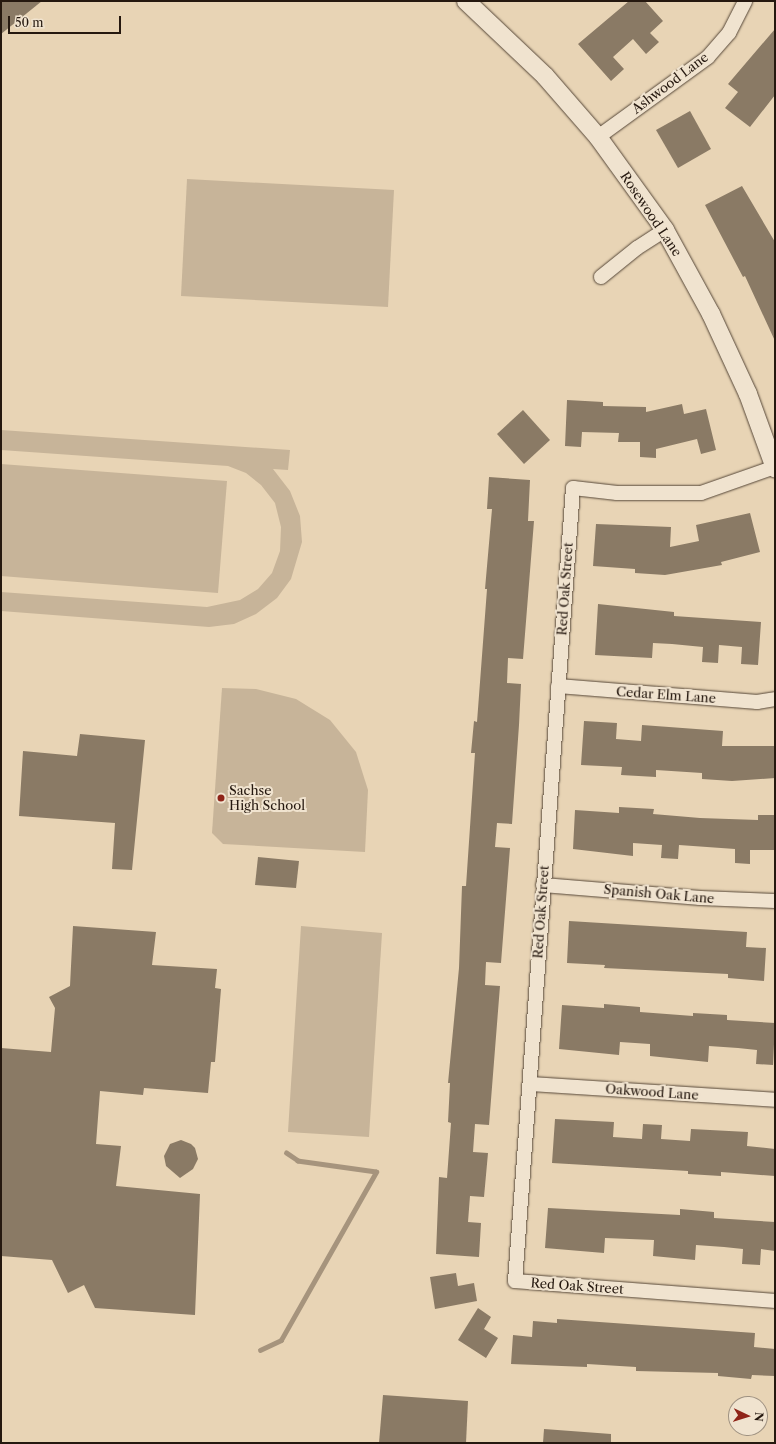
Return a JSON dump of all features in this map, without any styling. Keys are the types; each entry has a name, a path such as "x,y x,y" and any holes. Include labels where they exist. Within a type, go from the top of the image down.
{"street":[{"name":"Rosewood Lane","path":"466,1 546,76 598,137 665,230 712,314 748,394 775,468"},
{"name":"Ashwood Lane","path":"598,137 708,56 729,33 745,1"},
{"path":"601,277 637,248 665,230"},
{"name":"Red Oak Street","path":"775,468 701,493 624,493 573,488 515,1281 775,1301"},
{"name":"Cedar Elm Lane","path":"558,686 758,702 775,699"},
{"name":"Spanish Oak Lane","path":"543,885 700,898 775,900"},
{"name":"Oakwood Lane","path":"530,1084 775,1100"}],"shaded area":[{"path":"187,179 394,190 388,307 181,296"},
{"path":"1,430 290,450 288,470 273,469 290,491 300,516 302,542 291,579 277,598 256,614 234,624 209,627 1,611 1,592 207,607 240,600 258,589 272,573 280,551 281,527 275,503 261,485 246,473 228,466 1,450"},
{"path":"1,464 227,481 218,593 1,576"},
{"path":"222,688 256,689 296,699 330,720 356,752 368,790 365,852 223,844 212,833"},
{"path":"301,926 382,933 369,1137 288,1132"}],"building":[{"path":"1,1 42,1 1,34"},
{"path":"629,1 645,1 663,21 650,33 659,42 646,54 633,39 613,57 624,69 611,81 578,44"},
{"path":"775,29 775,95 750,127 725,108 738,92 728,84"},
{"path":"690,111 711,149 678,168 656,130"},
{"path":"742,186 775,242 775,341 745,276 743,277 705,205"},
{"path":"567,400 603,402 603,406 646,407 646,412 682,404 684,414 706,409 716,450 701,454 697,439 656,449 656,458 640,457 640,442 618,442 619,433 582,432 581,447 565,446"},
{"path":"523,410 550,440 524,464 497,434"},
{"path":"489,477 530,480 528,521 534,521 523,659 508,658 507,683 521,684 512,824 497,823 495,847 510,848 501,963 486,962 485,985 500,986 489,1125 475,1124 473,1152 488,1153 484,1197 470,1196 468,1222 481,1223 479,1257 436,1254 439,1177 447,1178 451,1123 448,1122 450,1083 448,1083 459,968 462,886 466,886 475,753 471,753 474,721 477,722 487,589 485,589 492,509 487,509"},
{"path":"750,513 760,552 721,562 722,565 665,575 635,573 635,569 593,566 596,524 671,527 670,547 699,541 696,525"},
{"path":"598,604 674,612 674,616 761,622 758,665 741,664 742,647 719,645 718,663 702,662 703,647 672,644 653,643 652,658 595,655"},
{"path":"584,721 617,723 616,739 641,741 642,725 723,731 722,746 775,746 775,778 732,781 702,779 702,773 656,770 656,777 621,775 622,767 581,765"},
{"path":"80,734 145,740 132,870 112,869 115,823 19,816 23,751 77,756"},
{"path":"619,807 654,809 653,814 700,818 758,820 758,815 775,815 775,850 750,850 750,864 735,863 735,849 679,845 678,859 661,858 662,845 633,843 633,856 573,849 575,810 619,813"},
{"path":"258,857 299,861 296,888 255,885"},
{"path":"569,921 747,932 746,947 766,948 764,981 728,978 728,974 604,968 605,965 567,963"},
{"path":"73,926 156,932 152,965 217,969 215,988 221,989 215,1062 211,1062 208,1093 144,1088 143,1095 100,1091 96,1144 121,1146 116,1186 200,1194 195,1315 95,1308 84,1285 68,1293 52,1260 1,1256 1,1048 51,1052 55,1008 49,997 70,986"},
{"path":"604,1004 640,1007 640,1012 693,1016 693,1013 727,1015 727,1020 775,1023 773,1065 756,1064 757,1050 738,1048 709,1046 708,1062 650,1056 650,1044 620,1042 619,1055 559,1049 562,1005 604,1008"},
{"path":"555,1119 614,1122 613,1137 642,1139 643,1124 662,1125 661,1139 690,1141 691,1129 748,1132 747,1146 775,1149 775,1176 721,1172 721,1176 688,1174 688,1171 552,1163"},
{"path":"181,1140 191,1144 195,1148 198,1159 193,1169 180,1178 166,1166 164,1156 170,1144"},
{"path":"548,1208 680,1215 680,1209 714,1212 714,1218 775,1222 775,1251 761,1249 760,1265 742,1264 743,1249 724,1247 696,1245 695,1260 653,1256 654,1240 605,1238 604,1253 545,1248"},
{"path":"456,1273 458,1286 474,1283 477,1301 435,1309 430,1277"},
{"path":"478,1308 491,1317 484,1329 498,1338 486,1358 458,1340"},
{"path":"557,1319 755,1333 754,1347 775,1349 775,1376 752,1375 751,1379 718,1376 718,1373 636,1371 636,1367 587,1364 587,1367 511,1364 513,1335 532,1337 533,1321 557,1323"},
{"path":"383,1395 468,1401 466,1443 379,1443"},
{"path":"544,1429 611,1434 611,1443 543,1443"}],"waterway":[{"path":"260,1350 281,1340 376,1172 298,1161 286,1153"}],"place":[{"name":"Sachse High School","path":"221,798"}]}
